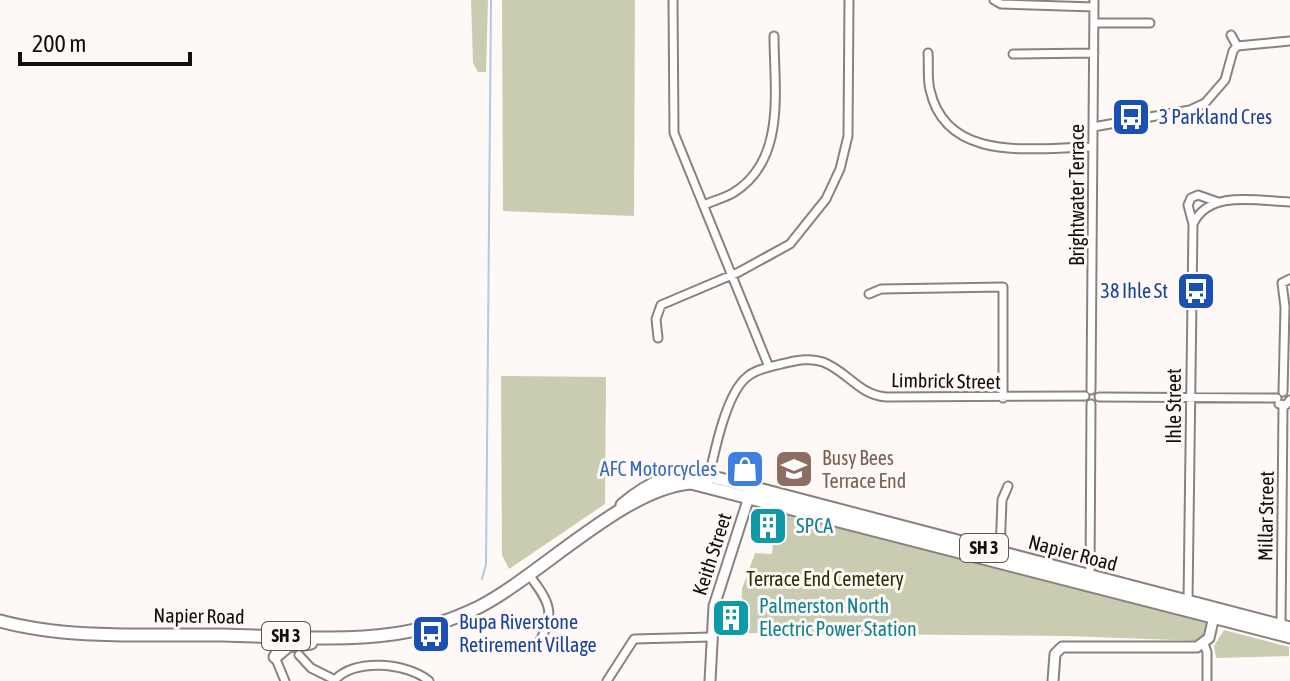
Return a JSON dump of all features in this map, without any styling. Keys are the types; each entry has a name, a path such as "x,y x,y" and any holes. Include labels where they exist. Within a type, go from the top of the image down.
{"highway":[{"name":"Napier Road","path":"0,621 26,628 68,632 366,637 414,630 457,617 497,597 607,519 669,486 708,481 1215,613"},
{"name":"Napier Road","path":"936,540 1000,552 1090,581 1188,601 1215,613"},
{"name":"SH 3","path":"1215,613 1286,627"},
{"name":"SH 3","path":"1215,613 1290,637"},
{"path":"275,657 288,646 344,643 366,637"}],"main road":[{"name":"Keith Street","path":"710,681 711,637 717,593 751,492"},
{"path":"1053,681 1054,659 1058,649 1189,648 1204,644 1209,638 1215,613"}],"street":[{"path":"673,0 674,133 769,367"},
{"path":"658,338 656,319 661,305 790,244 819,210 840,169 848,136 849,0"},
{"path":"994,0 1001,4 1094,4"},
{"name":"Brightwater Terrace","path":"1091,390 1094,4"},
{"path":"1094,23 1150,23"},
{"path":"1231,35 1237,46"},
{"path":"704,205 734,193 753,176 765,158 773,136 774,36"},
{"path":"1093,127 1190,110 1205,103 1225,80 1237,46 1290,41"},
{"path":"928,53 932,97 942,116 959,134 998,148 1093,147"},
{"path":"1013,54 1094,53"},
{"path":"1193,224 1188,205 1191,198 1198,195 1218,202 1290,202"},
{"name":"Ihle Street","path":"1188,601 1193,224 1199,212 1218,202"},
{"name":"Millar Street","path":"1286,627 1285,307 1282,283 1290,279"},
{"path":"869,294 881,289 1003,287 1003,398"},
{"name":"Millar Street","path":"1285,307 1290,296"},
{"name":"Limbrick Street","path":"708,481 720,431 739,387 748,376 769,367 819,360 862,390 878,396 1085,396"},
{"path":"1090,581 1091,404 1085,396 1091,390 1097,392 1099,397"},
{"path":"1099,397 1285,399"},
{"path":"1091,404 1099,397"},
{"path":"1000,552 1002,500 1008,486"},
{"path":"529,575 549,607 547,630 537,645"},
{"path":"276,636 275,657 285,681"},
{"path":"607,681 634,639 711,637"},
{"path":"1204,644 1207,681"},
{"path":"299,655 307,665 335,680 348,670 381,667 409,669 429,681"}],"green space":[{"path":"471,0 488,0 486,72 478,72 473,63"},
{"path":"502,0 635,0 634,216 503,211"},
{"path":"501,376 606,377 605,504 509,569 502,555"},
{"name":"Terrace End Cemetery","path":"776,510 1211,621 1202,641 1067,636 741,633 742,589 755,553 772,554"},
{"path":"1224,630 1289,647 1289,656 1216,658 1214,646"}],"waterway":[{"path":"482,579 486,564 491,0"}],"place":[{"name":"3 Parkland Cres","path":"1131,117"},
{"name":"38 Ihle St","path":"1196,291"},
{"name":"AFC Motorcycles","path":"745,469"},
{"name":"Busy Bees Terrace End","path":"794,469"},
{"name":"SPCA","path":"768,526"},
{"name":"Palmerston North Electric Power Station","path":"731,618"},
{"name":"Bupa Riverstone Retirement Village","path":"431,634"}]}
